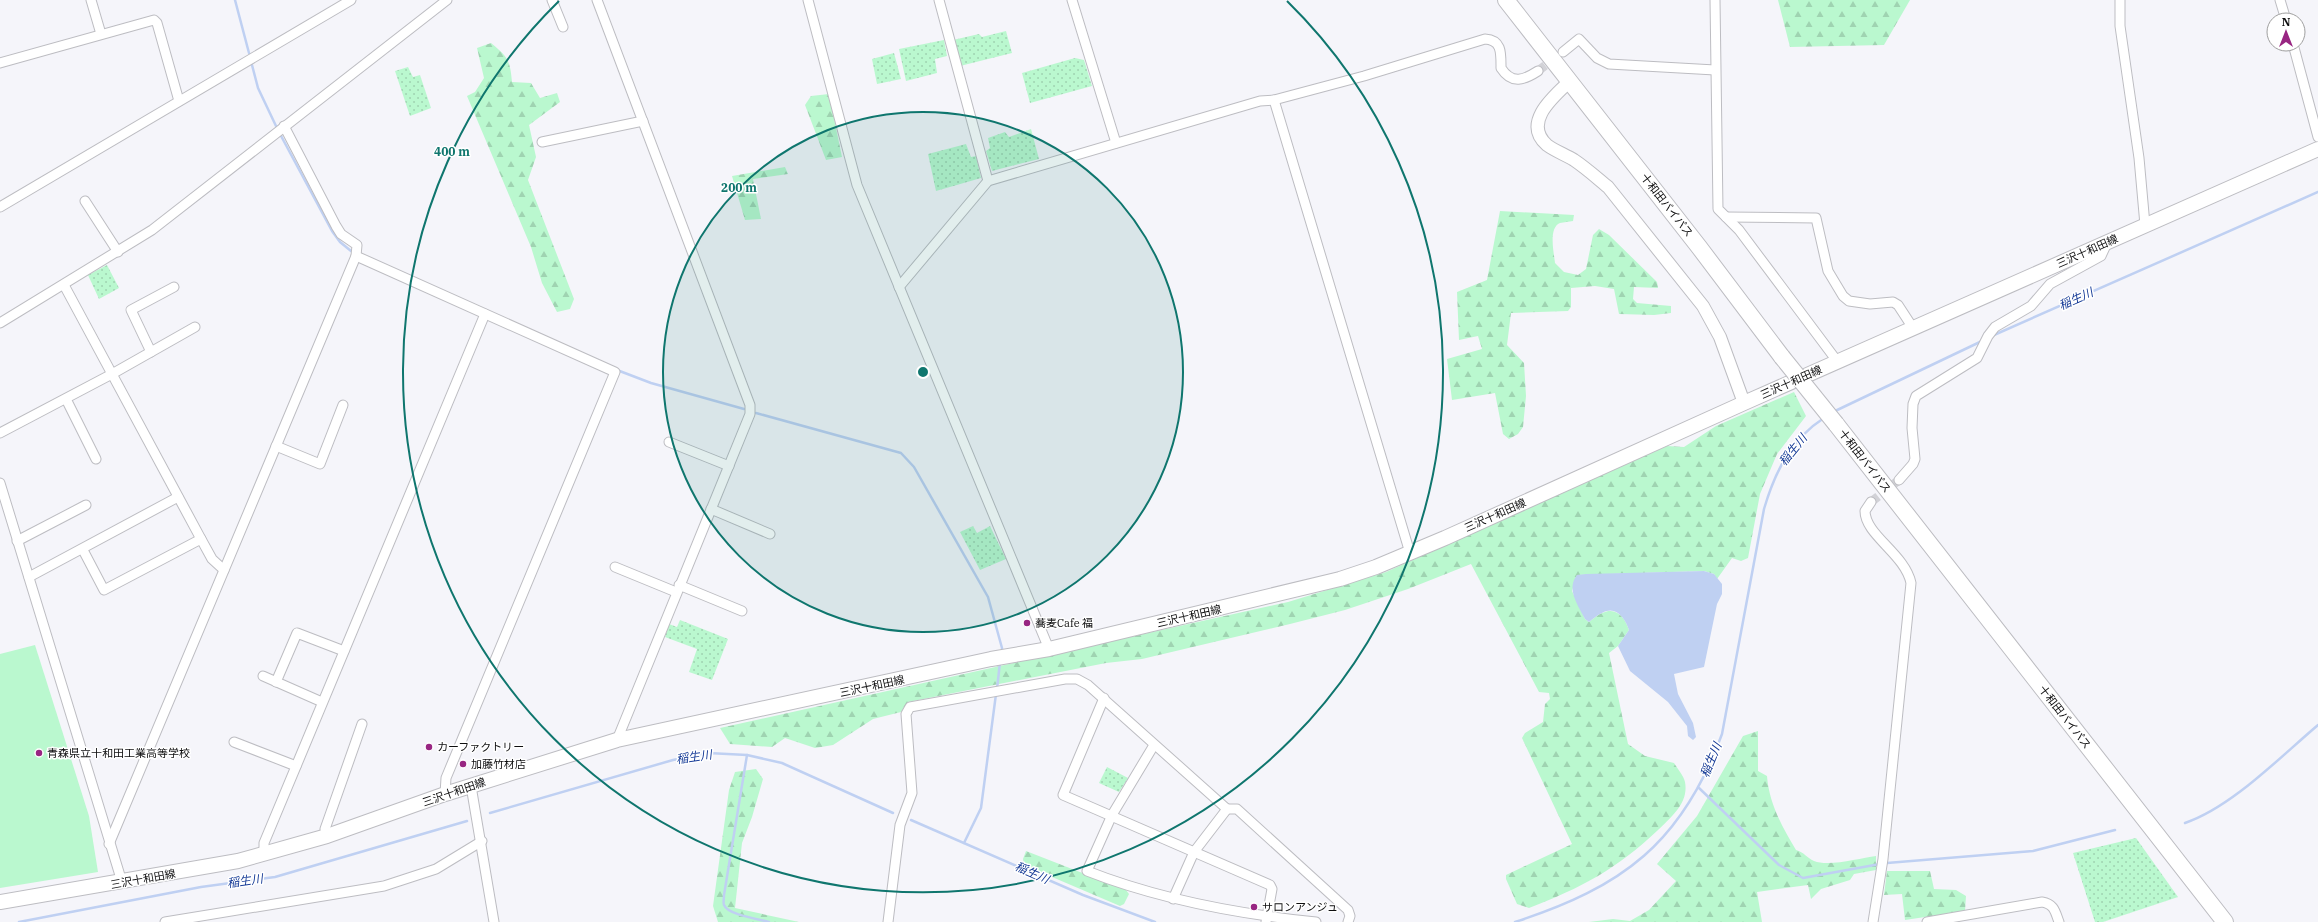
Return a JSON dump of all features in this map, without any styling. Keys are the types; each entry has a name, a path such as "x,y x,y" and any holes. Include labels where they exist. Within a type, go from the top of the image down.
{"highway":[{"name":"十和田バイパス","path":"1506,0 1569,82 1665,202 1782,357 1836,424 2224,922"}],"main road":[{"name":"三沢十和田線","path":"0,902 122,882 264,855 327,836 445,794 617,740 991,659 1049,649 1312,587 1376,567 1837,361 2318,149"}],"street":[{"path":"91,0 100,34"},
{"path":"0,208 351,0"},
{"path":"0,322 64,285 152,230 447,0"},
{"path":"552,0 563,27"},
{"path":"597,0 750,405 750,414 617,740"},
{"path":"808,0 857,185 1049,649"},
{"path":"939,0 988,181"},
{"path":"1072,0 1116,143"},
{"path":"1715,0 1718,209 1726,216 1837,361"},
{"path":"2120,0 2120,26 2138,158 2145,225"},
{"path":"2280,0 2284,12"},
{"path":"0,63 154,20 157,23 179,101"},
{"path":"899,287 988,181 1260,101 1274,100 1364,76 1485,39 1493,39 1499,44 1501,53 1501,68 1512,79 1523,79 1538,71"},
{"path":"1563,52 1579,39 1597,58 1609,64 1715,70"},
{"path":"2295,52 2318,137"},
{"path":"1569,82 1548,103 1540,114 1537,123 1542,139 1548,146 1592,173 1608,187 1698,300 1720,337 1744,403"},
{"path":"1274,100 1410,553"},
{"path":"542,142 643,121"},
{"path":"109,844 356,256 357,245 341,234 336,226 284,126"},
{"path":"86,201 118,252"},
{"path":"1726,216 1816,218 1828,271 1843,296 1849,301 1870,304 1893,302 1898,305 1913,328"},
{"path":"1899,480 1910,468 1915,459 1912,428 1913,404 1916,396 1977,358 1986,339 2006,320 2031,306 2050,284 2101,256 2107,243"},
{"path":"356,256 615,372 451,764 446,778 445,794"},
{"path":"64,285 200,539 212,559 224,570"},
{"path":"151,352 131,310 174,287"},
{"path":"264,855 264,844 322,702 485,314"},
{"path":"0,433 112,374 195,327"},
{"path":"66,399 96,459"},
{"path":"276,446 320,464 343,405"},
{"path":"669,442 729,466"},
{"path":"0,483 109,844 122,882"},
{"path":"29,577 83,550 178,497"},
{"path":"1871,502 1865,511 1869,526 1904,565 1911,583 1883,859 1873,922"},
{"path":"17,540 86,505"},
{"path":"711,509 770,534"},
{"path":"83,550 104,590 200,539"},
{"path":"615,567 742,611"},
{"path":"276,682 297,633 344,651"},
{"path":"263,676 322,702"},
{"path":"888,922 900,825 912,792 906,714 910,707 1065,679 1077,679 1088,685 1227,809 1237,809 1348,910 1350,916 1348,922"},
{"path":"1104,698 1063,795 1270,885 1272,890 1266,920"},
{"path":"327,836 325,829 362,724"},
{"path":"234,742 296,766"},
{"path":"1154,745 1112,815 1087,871 1121,884 1173,899 1221,910 1266,920 1316,922"},
{"path":"471,786 482,841 494,922"},
{"path":"1173,899 1194,852 1227,809"},
{"path":"165,922 384,886 436,869 482,841"},
{"path":"1927,922 2042,902 2050,904 2054,908 2059,922"}],"green space":[{"path":"1778,0 1910,0 1884,45 1790,47"},
{"path":"1006,31 1012,53 960,66 953,40 979,34 982,37"},
{"path":"944,40 947,56 935,59 937,73 906,81 899,49"},
{"path":"491,43 505,56 509,64 512,82 531,83 540,98 557,93 560,102 529,125 536,157 528,180 574,299 570,309 557,312 542,283 531,247 467,96 475,92 484,78 477,48"},
{"path":"894,53 901,79 877,84 872,59"},
{"path":"1075,58 1084,60 1092,86 1030,103 1022,73"},
{"path":"408,67 413,77 420,75 431,108 410,116 395,71"},
{"path":"829,94 842,157 826,160 805,105 811,96"},
{"path":"1031,129 1039,159 992,171 986,151 990,148 988,138 1005,132 1009,137"},
{"path":"966,144 971,157 976,156 981,178 936,191 928,154"},
{"path":"785,167 788,174 753,179 761,219 745,220 732,176"},
{"path":"1500,211 1574,215 1573,221 1560,223 1556,226 1553,235 1555,263 1564,272 1578,275 1586,269 1593,235 1599,229 1609,235 1657,282 1658,288 1634,287 1633,299 1637,303 1671,306 1671,313 1654,315 1619,314 1614,289 1595,286 1571,288 1571,307 1568,311 1511,313 1507,345 1524,363 1526,396 1523,427 1518,434 1509,439 1503,434 1495,393 1452,400 1447,359 1482,349 1478,336 1459,340 1457,292 1487,280"},
{"path":"107,265 119,288 99,299 88,275"},
{"path":"1794,392 1806,416 1777,454 1760,494 1748,558 1741,561 1732,558 1717,579 1714,574 1704,571 1577,575 1572,591 1585,619 1589,622 1607,611 1616,612 1623,618 1629,630 1618,646 1609,653 1628,744 1645,756 1674,763 1682,775 1686,790 1682,803 1673,815 1643,844 1628,856 1613,867 1582,885 1529,908 1517,904 1506,879 1506,875 1572,844 1522,738 1525,733 1543,722 1545,704 1550,699 1549,693 1539,692 1471,564 1408,589 1345,610 1290,624 1142,659 1106,663 908,702 901,712 873,719 833,745 815,748 785,738 772,747 730,744 720,728 1288,602 1386,572 1667,446 1684,447 1716,426"},
{"path":"973,526 977,533 990,526 1006,559 980,570 960,532"},
{"path":"680,620 728,639 712,680 689,672 697,649 665,637 669,624 677,627"},
{"name":"青森県立十和田工業高等学校","path":"35,645 89,816 98,872 0,888 0,654"},
{"path":"1758,731 1758,771 1767,776 1773,805 1796,850 1820,863 1845,862 1876,856 1876,870 1854,874 1850,880 1821,889 1811,899 1808,885 1757,892 1762,922 1589,922 1613,919 1630,921 1649,910 1676,881 1657,864 1697,816 1743,736"},
{"path":"1107,767 1128,778 1119,792 1099,783"},
{"path":"756,769 763,779 752,817 742,843 735,908 799,922 718,922 713,906 729,790 735,772"},
{"path":"2136,838 2178,897 2103,922 2095,922 2073,853"},
{"path":"1026,851 1126,890 1129,894 1124,904 1120,906 1024,865 1023,859"},
{"path":"1887,871 1930,871 1934,889 1956,890 1966,896 1965,911 1905,920 1902,894 1884,895"}],"water":[{"path":"1704,571 1714,574 1722,584 1722,594 1717,604 1704,667 1674,674 1678,694 1693,723 1696,737 1693,740 1688,736 1687,726 1668,702 1630,671 1618,646 1629,630 1622,617 1616,612 1607,611 1598,615 1589,622 1585,619 1576,603 1573,586 1577,575"}],"waterway":[{"path":"235,0 249,53"},
{"path":"252,65 258,88 276,126"},
{"path":"280,134 332,231 340,242 351,251"},
{"name":"稲生川","path":"1994,335 2318,192"},
{"name":"稲生川","path":"1833,412 1982,341"},
{"path":"617,370 651,383 744,409"},
{"path":"756,413 901,453 914,467 988,597 1002,648 1002,653"},
{"name":"稲生川","path":"1515,922 1553,908 1587,893 1617,876 1644,856 1667,832 1688,804 1706,772 1722,734 1764,509 1768,495 1779,469 1793,446 1812,426 1824,418"},
{"path":"997,689 1000,662"},
{"path":"964,843 981,808 996,694"},
{"path":"2185,823 2203,816 2238,793 2272,766 2318,725"},
{"name":"稲生川","path":"490,813 673,760 708,753 747,755 782,763 893,813"},
{"path":"747,755 724,895 724,904 727,908 737,914 769,922"},
{"path":"1699,788 1779,865 1803,878 1880,864"},
{"name":"稲生川","path":"911,820 1083,895 1155,922"},
{"name":"稲生川","path":"19,922 201,887 275,877 467,821"},
{"path":"1887,863 2033,851 2115,830"}],"tunnel":[{"path":"1538,71 1556,57"},
{"path":"1871,502 1899,480"}],"place":[{"name":"蕎麦Cafe 福","path":"1027,623"},
{"name":"カーファクトリー","path":"429,747"},
{"name":"青森県立十和田工業高等学校","path":"39,753"},
{"name":"加藤竹材店","path":"463,764"},
{"name":"サロンアンジュ","path":"1254,907"}]}
